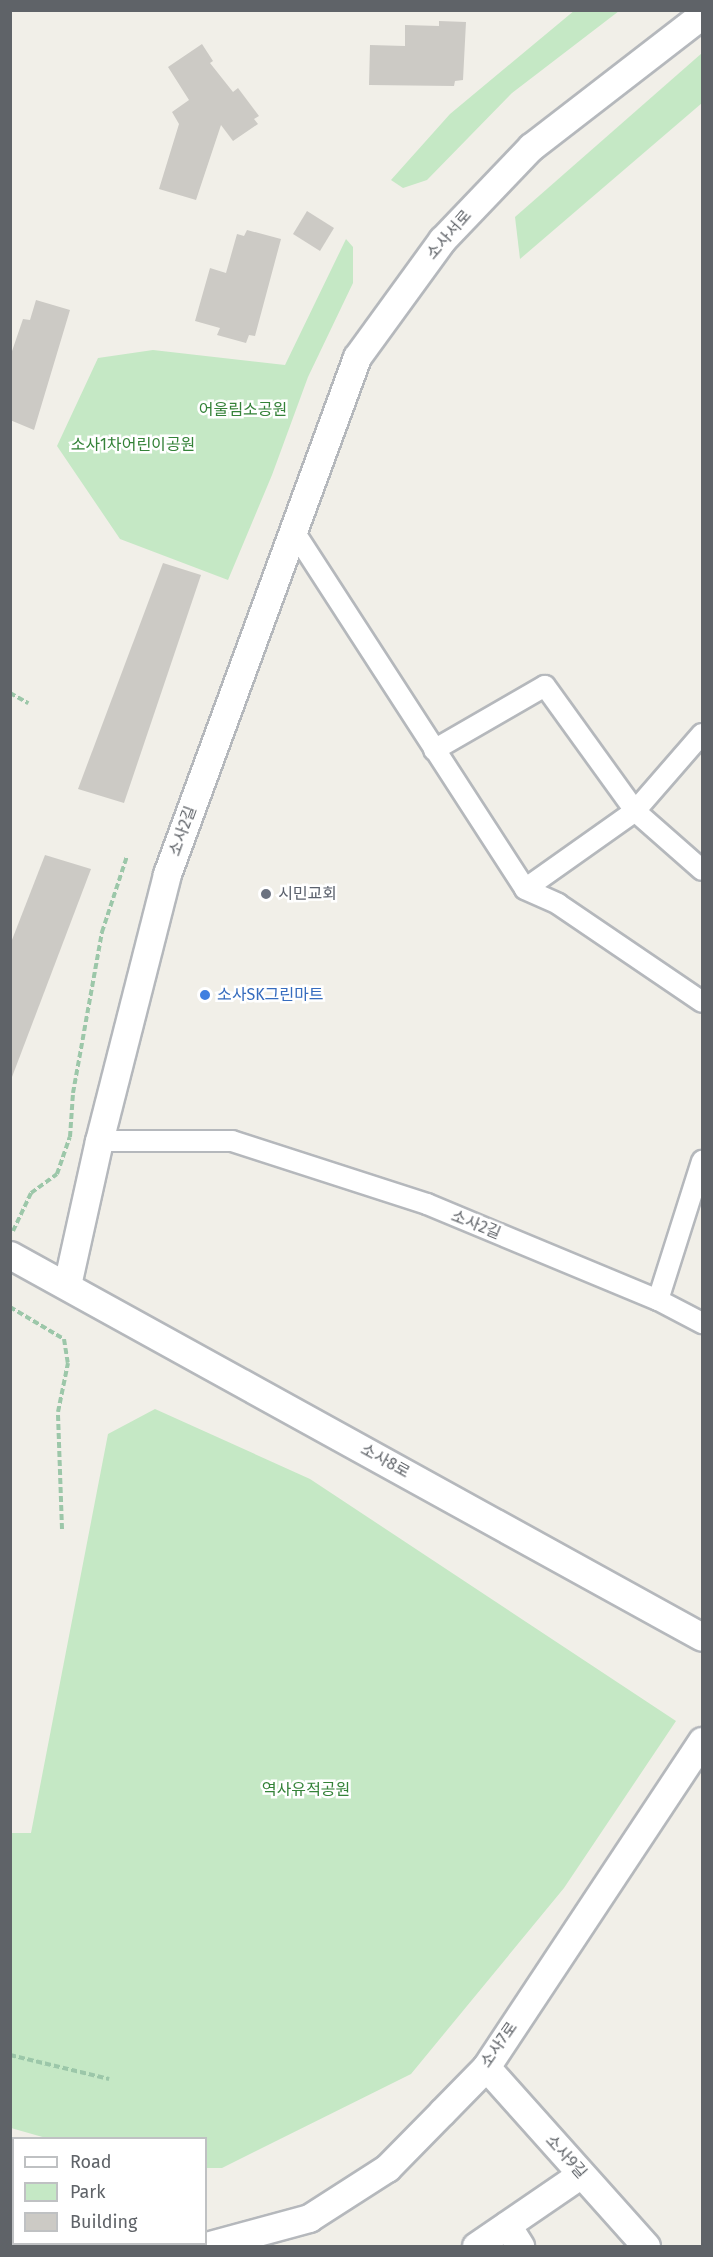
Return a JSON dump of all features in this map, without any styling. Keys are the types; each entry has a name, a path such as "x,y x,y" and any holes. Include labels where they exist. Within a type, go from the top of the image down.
{"street":[{"name":"소사서로","path":"293,530 357,357 441,240 531,147 702,15"},
{"path":"293,530 525,889 558,904 702,1002"},
{"name":"소사2길","path":"68,1285 99,1141 168,874 293,530"},
{"path":"434,750 545,686 635,811 702,870"},
{"path":"525,889 635,811 702,734"},
{"name":"소사2길","path":"99,1141 232,1141 427,1204 658,1300 702,1323"},
{"path":"658,1300 702,1161"},
{"name":"소사8로","path":"10,1255 702,1637"},
{"name":"소사7로","path":"206,2247 309,2218 387,2168 486,2067 702,1741"},
{"name":"소사9길","path":"486,2067 646,2247"},
{"path":"477,2247 514,2236 581,2174"}],"path":[{"path":"10,693 28,703"},
{"path":"10,1238 31,1192 57,1174 70,1137 73,1093 102,932 127,856"},
{"path":"10,1308 63,1339 68,1363 64,1385"},
{"path":"62,1529 58,1412 68,1363"},
{"path":"10,2055 109,2079"}],"green space":[{"path":"575,10 619,11 512,93 427,180 403,188 391,180 450,114"},
{"path":"702,53 702,103 520,259 515,217"},
{"name":"소사1차어린이공원","path":"346,239 353,247 353,283 308,377 272,475 228,580 120,539 57,446 98,358 153,350 285,365"},
{"name":"역사유적공원","path":"155,1409 310,1479 676,1721 564,1888 411,2074 222,2168 207,2168 207,2137 42,2137 11,2128 11,1833 31,1833 108,1434"}],"building":[{"path":"439,21 466,22 463,80 455,81 454,86 369,85 370,45 405,46 405,25 439,26"},
{"path":"202,44 213,61 210,63 233,92 238,88 259,116 254,119 258,124 233,141 221,125 196,200 159,189 179,124 172,112 189,100 168,67"},
{"path":"307,211 334,228 320,251 293,234"},
{"path":"247,230 281,239 255,336 249,335 246,343 217,335 220,328 195,321 210,268 226,273 237,234 244,236"},
{"path":"36,300 70,310 34,430 10,420 10,357 23,319 30,320"},
{"path":"163,563 201,575 124,803 78,789"},
{"path":"45,855 91,869 12,1077 10,945"}],"place":[{"name":"시민교회","path":"266,894"},
{"name":"소사SK그린마트","path":"205,995"}],"park label":[{"name":"어울림소공원","path":"243,410"}]}
